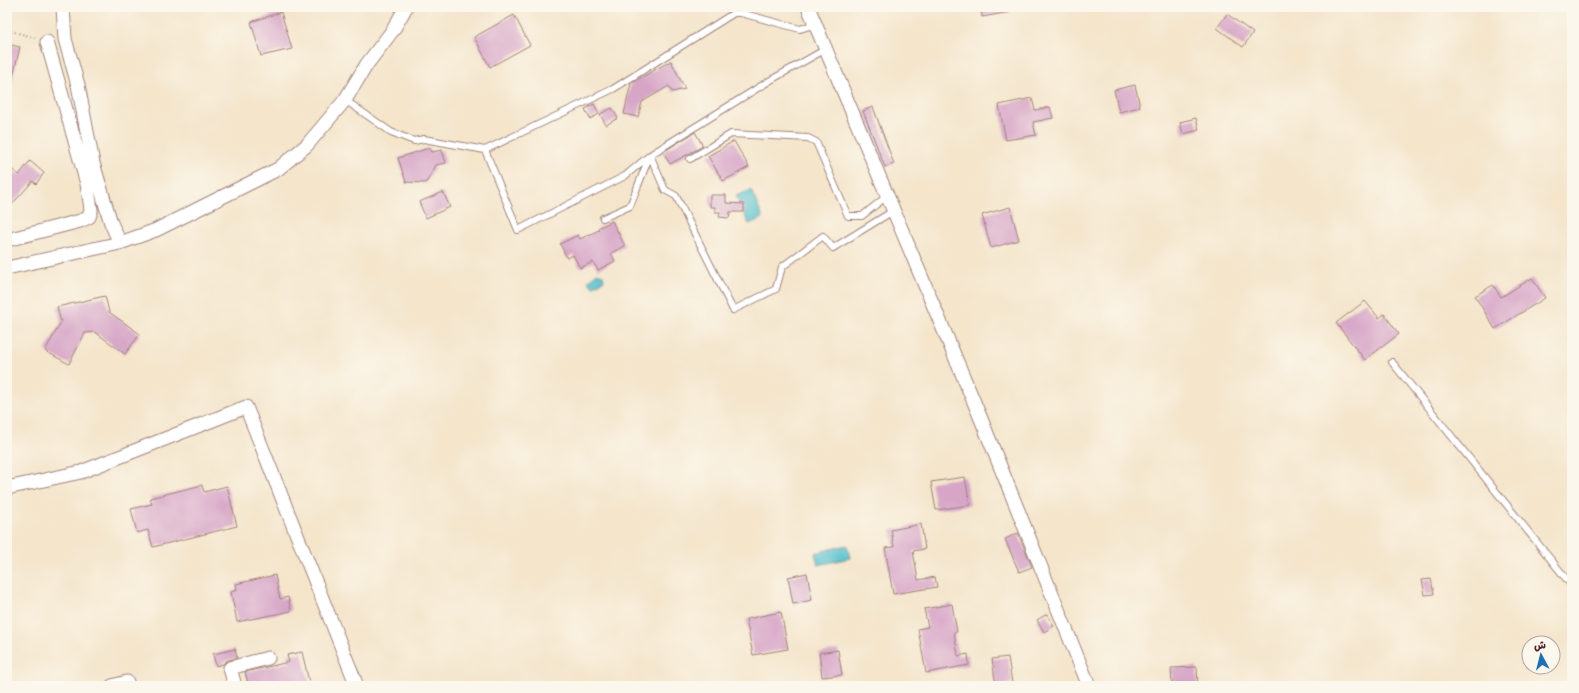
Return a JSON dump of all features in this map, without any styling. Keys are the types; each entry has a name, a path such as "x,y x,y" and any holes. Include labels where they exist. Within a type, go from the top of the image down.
{"street":[{"path":"63,7 65,39 78,85 93,163 111,223 120,243"},
{"path":"7,268 120,243 156,230 278,169 308,145 345,100 367,64 393,30 406,7"},
{"path":"808,7 979,414 1089,686"},
{"path":"7,240 80,221 89,217 91,211 87,184 47,42"},
{"path":"7,488 81,472 246,407 357,686"},
{"path":"236,686 230,668 268,658"},
{"path":"112,686 127,682"}],"lane":[{"path":"345,100 391,132 414,142 424,139 485,150 613,89 734,13 741,13 800,29 816,24"},
{"path":"485,150 518,230 624,176 650,155 769,81 826,49"},
{"path":"690,158 731,134 808,138 816,142 848,216 862,216 887,196"},
{"path":"650,155 665,190 676,196 733,310 776,289 782,267 823,236 833,248 893,211"},
{"path":"603,218 630,206 650,155"},
{"path":"1392,362 1572,586"}],"path":[{"path":"7,30 47,42"}],"water":[{"path":"751,190 763,218 749,224 736,196"},
{"path":"597,273 603,275 604,280 593,287 588,281"},
{"path":"847,545 850,558 818,565 815,553"}],"building":[{"path":"981,7 1010,7 1010,12 982,17"},
{"path":"281,12 292,49 261,56 251,22"},
{"path":"1227,14 1253,33 1243,47 1217,28"},
{"path":"514,15 530,45 490,67 474,37"},
{"path":"7,44 20,47 11,85 7,84"},
{"path":"671,61 685,89 672,92 669,86 642,102 638,117 624,114 631,83"},
{"path":"1135,85 1140,107 1119,112 1114,90"},
{"path":"1032,98 1035,110 1050,107 1053,118 1033,122 1036,135 1006,140 999,105"},
{"path":"594,104 599,114 590,119 585,109"},
{"path":"873,107 894,164 885,167 863,111"},
{"path":"612,108 618,118 606,125 600,114"},
{"path":"1196,118 1199,130 1183,134 1180,122"},
{"path":"695,132 703,146 670,164 663,152"},
{"path":"734,141 749,167 723,181 708,156"},
{"path":"429,148 432,152 442,150 446,163 436,165 426,183 406,182 398,158"},
{"path":"30,161 44,173 36,184 33,181 7,210 7,165 19,175"},
{"path":"443,192 450,207 426,218 419,202"},
{"path":"710,195 726,195 726,203 744,204 744,212 730,212 729,218 719,217 720,212 715,212 715,207 710,207"},
{"path":"1010,207 1019,240 991,248 982,215"},
{"path":"612,221 625,246 611,253 615,261 598,270 593,262 580,268 573,255 567,258 560,244 578,235 580,239 599,230 598,228"},
{"path":"1532,278 1545,298 1495,329 1475,296 1493,285 1501,297"},
{"path":"105,296 109,312 140,334 125,354 95,332 85,333 69,364 45,351 61,322 57,307"},
{"path":"1365,301 1379,318 1384,314 1399,334 1365,360 1336,323"},
{"path":"965,477 970,505 936,510 931,482"},
{"path":"202,485 204,492 227,486 237,526 153,547 148,530 137,533 131,509 152,504 150,498"},
{"path":"921,524 925,549 913,551 918,580 935,577 937,587 893,594 885,548 894,547 891,530"},
{"path":"1018,533 1032,567 1019,572 1005,539"},
{"path":"807,573 812,600 793,604 788,577"},
{"path":"275,575 280,599 288,597 291,611 237,622 231,592 237,590 236,584"},
{"path":"1431,579 1434,594 1425,595 1422,580"},
{"path":"952,604 957,632 954,632 958,656 968,654 969,665 926,673 918,629 928,627 924,609"},
{"path":"781,612 788,649 753,655 746,619"},
{"path":"1047,614 1054,626 1044,632 1037,620"},
{"path":"235,649 237,658 228,660 223,664 216,666 213,654"},
{"path":"838,650 842,675 822,677 819,653"},
{"path":"302,652 310,686 249,686 245,672 289,662 287,655"},
{"path":"1008,657 1012,683 996,686 992,659"},
{"path":"1197,667 1198,686 1172,686 1171,668"}]}
